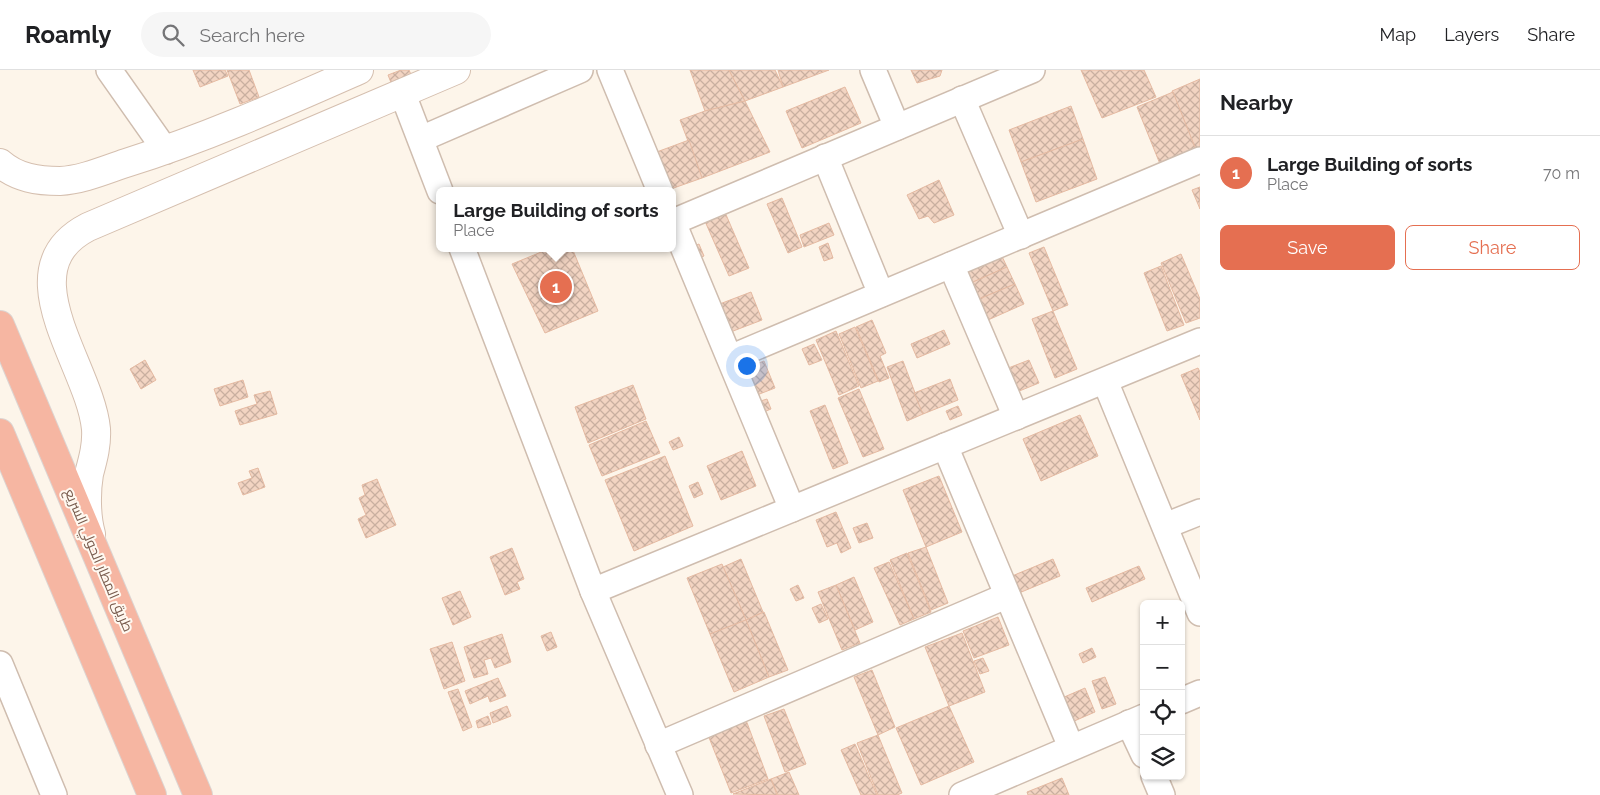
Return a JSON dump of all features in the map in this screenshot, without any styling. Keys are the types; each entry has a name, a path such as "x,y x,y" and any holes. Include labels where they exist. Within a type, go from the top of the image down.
{"highway":[{"name":"طريق المطار الحولي السريع","path":"0,325 198,795"},
{"path":"0,433 152,795"}],"street":[{"path":"110,70 166,150"},
{"path":"0,163 14,173 29,179 61,181 77,179 166,150 359,70"},
{"path":"96,555 89,527 87,503 89,475 96,446 94,416 51,293 52,269 61,248 73,236 88,227 456,70"},
{"path":"421,139 580,70"},
{"path":"610,70 658,187"},
{"path":"873,70 897,127"},
{"path":"676,220 1032,70"},
{"path":"402,92 439,187"},
{"path":"962,99 1021,236"},
{"path":"825,157 881,294"},
{"path":"730,358 1200,160"},
{"path":"676,228 792,509"},
{"path":"464,252 593,591 680,795"},
{"path":"951,265 1016,417"},
{"path":"593,591 1200,342"},
{"path":"1105,381 1200,613"},
{"path":"945,446 1006,596 1071,747"},
{"path":"1165,526 1200,512"},
{"path":"658,745 1006,596"},
{"path":"0,664 54,795"},
{"path":"1185,699 1200,693"},
{"path":"962,795 1136,720 1140,738"},
{"path":"1156,780 1162,795"}],"building":[{"path":"193,70 225,70 228,76 200,87"},
{"path":"227,70 249,70 259,97 240,104"},
{"path":"401,70 409,70 412,77 392,85 388,75"},
{"path":"690,70 729,70 745,101 705,111"},
{"path":"729,70 775,70 783,87 745,101"},
{"path":"778,70 829,70 783,87"},
{"path":"911,70 942,70 940,76 917,83"},
{"path":"1081,70 1144,70 1156,97 1102,118"},
{"path":"1200,79 1200,148 1196,150 1172,91"},
{"path":"845,87 861,123 802,148 786,111"},
{"path":"1173,92 1196,150 1160,164 1137,107"},
{"path":"745,101 770,152 702,178 680,120 705,111"},
{"path":"1071,106 1083,139 1021,162 1009,130"},
{"path":"1083,139 1097,179 1036,202 1021,162"},
{"path":"689,140 702,178 676,187 667,187 654,153"},
{"path":"939,180 954,215 934,223 928,216 919,219 907,195"},
{"path":"1200,187 1200,209 1192,190"},
{"path":"782,198 802,247 788,253 767,204"},
{"path":"724,210 749,268 729,276 704,219"},
{"path":"829,223 834,235 804,247 800,235"},
{"path":"828,243 833,258 824,261 819,247"},
{"path":"699,244 704,256 694,260 689,248"},
{"path":"1044,247 1068,305 1053,311 1029,253"},
{"path":"541,252 574,252 598,311 545,333 512,264"},
{"path":"1000,252 1007,267 973,282 966,268"},
{"path":"1181,254 1200,299 1200,318 1186,323 1161,263"},
{"path":"1161,266 1184,325 1167,331 1144,273"},
{"path":"1007,267 1015,284 979,299 973,282"},
{"path":"1015,284 1024,304 988,320 979,299"},
{"path":"751,292 762,320 728,333 717,305"},
{"path":"1053,311 1077,369 1055,378 1032,319"},
{"path":"872,320 886,353 880,356 889,378 879,382 856,327"},
{"path":"855,327 878,381 861,388 839,334"},
{"path":"944,330 950,344 917,358 911,344"},
{"path":"836,331 859,386 839,395 816,340"},
{"path":"814,344 822,360 809,365 802,349"},
{"path":"145,360 156,380 141,389 130,369"},
{"path":"1029,360 1039,383 1007,396 998,372"},
{"path":"764,361 775,388 739,402 728,375"},
{"path":"903,361 923,414 907,421 887,367"},
{"path":"1198,368 1200,372 1200,420 1181,375"},
{"path":"950,379 958,400 923,414 914,393"},
{"path":"243,380 248,397 220,406 214,389"},
{"path":"633,385 646,419 588,443 575,407"},
{"path":"859,389 884,449 863,457 838,398"},
{"path":"270,391 277,414 240,425 235,411 257,404 254,395"},
{"path":"767,399 771,409 759,414 754,403"},
{"path":"825,405 848,463 833,469 810,411"},
{"path":"958,406 962,415 950,420 946,411"},
{"path":"1080,415 1098,456 1041,481 1023,439"},
{"path":"646,421 660,453 602,476 589,445"},
{"path":"679,437 683,446 673,450 669,442"},
{"path":"742,451 756,486 721,500 707,466"},
{"path":"665,456 693,526 634,551 605,480"},
{"path":"258,468 265,487 243,495 238,483 252,478 249,471"},
{"path":"939,476 962,532 926,547 903,490"},
{"path":"377,479 396,525 366,538 358,519 366,515 359,498 365,495 362,485"},
{"path":"698,482 703,494 694,498 689,486"},
{"path":"836,512 851,548 841,553 837,543 827,547 816,520"},
{"path":"867,523 873,538 859,543 853,528"},
{"path":"926,547 948,603 931,610 908,553"},
{"path":"512,548 524,579 517,582 520,589 505,595 490,557"},
{"path":"907,553 931,612 914,619 890,560"},
{"path":"741,559 763,612 746,620 723,567"},
{"path":"1053,559 1060,576 1019,593 1012,576"},
{"path":"889,562 914,619 900,625 874,568"},
{"path":"722,564 746,620 710,634 687,578"},
{"path":"1139,566 1145,579 1092,602 1086,588"},
{"path":"854,577 873,622 855,630 836,585"},
{"path":"798,585 804,598 796,601 790,589"},
{"path":"836,585 860,643 842,650 818,592"},
{"path":"460,591 471,617 453,625 442,598"},
{"path":"821,604 828,619 819,623 812,608"},
{"path":"764,612 788,670 769,677 746,620"},
{"path":"998,617 1009,645 974,658 963,631"},
{"path":"746,620 769,677 734,692 710,634"},
{"path":"551,632 557,647 547,651 541,636"},
{"path":"962,633 985,692 949,706 925,647"},
{"path":"502,634 511,662 495,668 491,658 484,660 488,674 474,678 464,647"},
{"path":"452,642 465,681 444,689 430,649"},
{"path":"1092,648 1096,657 1083,663 1079,654"},
{"path":"983,658 989,671 980,674 974,661"},
{"path":"872,670 895,727 878,735 854,677"},
{"path":"1105,677 1116,704 1102,709 1092,681"},
{"path":"498,678 506,696 490,702 488,696 470,704 465,691"},
{"path":"1085,688 1095,712 1072,722 1062,698"},
{"path":"458,689 472,727 463,731 448,692"},
{"path":"507,706 511,716 493,723 490,713"},
{"path":"949,706 974,762 921,785 896,728"},
{"path":"784,709 806,764 785,772 764,716"},
{"path":"488,716 491,724 478,728 476,721"},
{"path":"746,720 768,779 731,793 708,735"},
{"path":"878,735 902,793 897,795 878,795 857,743"},
{"path":"855,744 877,795 861,795 841,750"},
{"path":"789,772 799,795 778,795 771,779"},
{"path":"1062,778 1069,795 1028,795 1027,792"},
{"path":"771,779 777,795 733,794"}],"place":[{"name":"Large Building of sorts","path":"556,287"}]}
